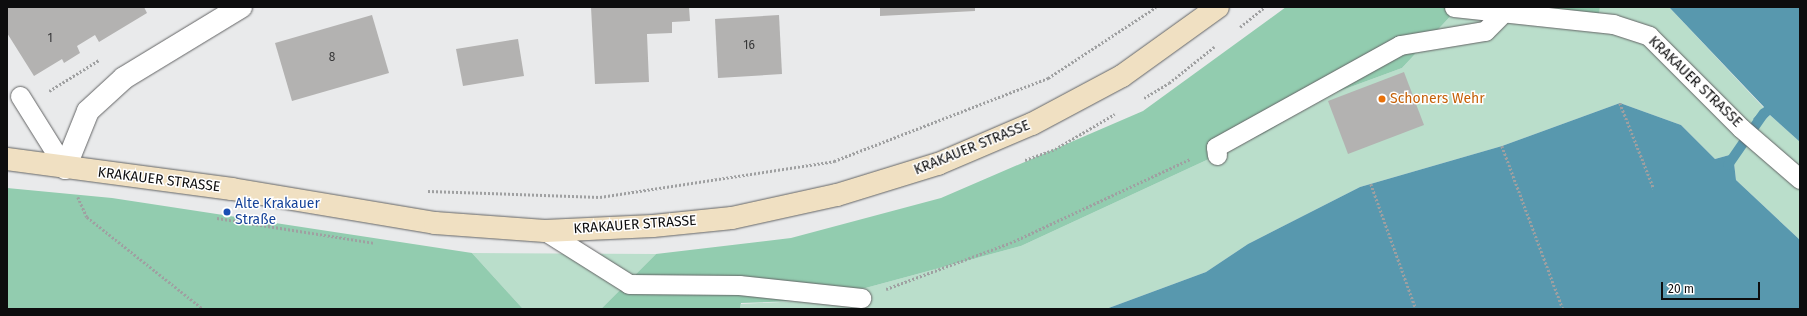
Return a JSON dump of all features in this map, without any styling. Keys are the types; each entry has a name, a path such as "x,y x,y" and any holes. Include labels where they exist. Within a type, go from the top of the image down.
{"main road":[{"name":"KRAKAUER STRASSE","path":"7,159 65,168 232,189 435,223 545,231 654,226 732,218 837,195 938,164 1032,124 1122,76 1218,7"}],"street":[{"path":"65,168 88,111 124,78 241,7"}],"lane":[{"name":"KRAKAUER STRASSE","path":"1454,7 1613,24 1649,36 1748,134 1800,179"},
{"path":"1216,151 1400,45 1484,31 1503,12"},
{"path":"20,96 65,168"},
{"path":"545,231 629,284 739,285 861,298"}],"path":[{"path":"426,191 600,197 834,161 1048,78 1156,7"},
{"path":"1620,103 1654,190"},
{"path":"1502,146 1563,309"},
{"path":"861,298 1010,243 1216,151"},
{"path":"65,168 88,217 203,309"},
{"path":"1371,184 1416,309"}],"green space":[{"path":"1286,7 1459,7 1402,68 1326,96 1265,133 1021,246 821,300 741,303 740,309 601,309 656,254 791,238 941,198 1143,111"},
{"path":"1459,7 1549,7 1548,14 1597,30 1600,7 1669,7 1764,108 1753,119 1759,125 1770,115 1800,142 1800,240 1736,180 1733,154 1715,159 1681,125 1620,103 1502,146 1360,187 1248,244 1206,272 1106,309 740,309 741,304 821,300 1021,246 1265,133 1326,96 1402,68"},
{"path":"1549,7 1600,7 1597,31 1548,14"},
{"path":"7,188 112,198 472,253 523,309 7,309"},
{"path":"472,253 656,254 601,309 523,309"}],"water":[{"path":"1669,7 1800,7 1800,142 1770,115 1759,125 1753,119 1764,107"},
{"path":"1620,103 1681,125 1715,159 1733,154 1736,180 1800,240 1800,309 1106,309 1206,272 1248,244 1360,187 1502,146"}],"building":[{"path":"7,7 144,7 147,13 99,42 95,35 77,46 80,53 64,63 62,59 34,76 7,33"},
{"path":"591,7 689,7 690,21 672,22 672,33 647,34 649,82 595,84"},
{"path":"880,7 975,7 975,11 880,16"},
{"path":"372,15 389,73 292,101 275,43"},
{"path":"779,15 782,74 718,78 715,19"},
{"path":"518,39 524,76 463,86 456,49"},
{"path":"1404,72 1424,125 1348,154 1328,101"}],"waterway":[{"path":"1728,165 1764,113"}],"place":[{"name":"Schoners Wehr","path":"1382,99"},
{"name":"Alte Krakauer Straße","path":"227,212"}]}
